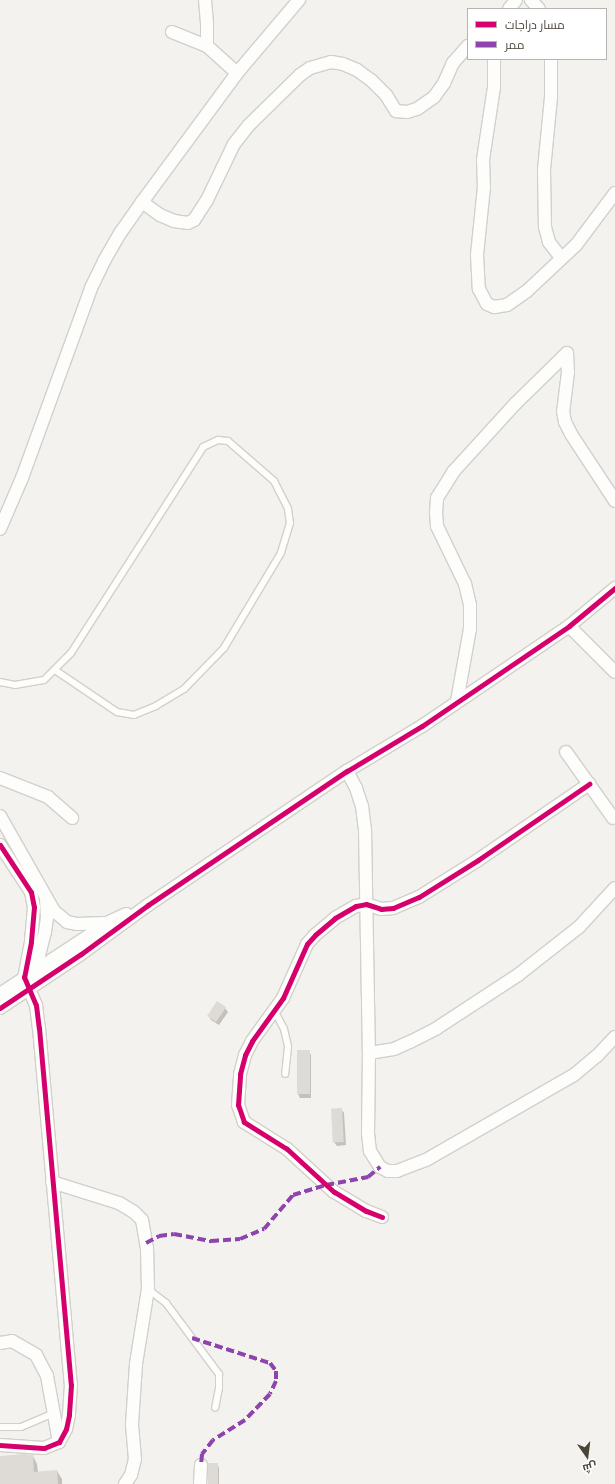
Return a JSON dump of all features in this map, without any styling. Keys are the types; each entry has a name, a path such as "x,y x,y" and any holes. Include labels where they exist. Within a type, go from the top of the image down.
{"street":[{"path":"205,0 208,24 207,46"},
{"path":"0,529 4,512 33,448 91,288 121,232 237,73 299,0"},
{"path":"510,8 516,0"},
{"path":"530,0 537,8"},
{"path":"172,32 207,46 237,73"},
{"path":"142,202 160,215 174,221 188,223 194,220 207,200 234,144 249,125 300,75 310,68 331,62 343,64 357,70 371,80 386,95 396,111 407,112 417,109 434,97 454,63 467,47"},
{"path":"494,60 494,87 483,160 484,187 477,254 479,289 482,298 487,304 494,307 507,305 527,291 576,245 615,193"},
{"path":"551,60 551,97 544,170 545,226 548,242 561,258"},
{"path":"457,701 470,629 470,605 465,584 437,526 437,498 453,472 516,403 567,353 568,372 563,411 565,422 571,434 615,501"},
{"path":"0,1008 104,938 148,905 347,770 422,726 569,626 615,588"},
{"path":"569,626 615,672"},
{"path":"566,752 614,818"},
{"path":"347,770 356,788 362,806 365,829 369,1053 368,1133 370,1150 380,1168 388,1172 404,1169 426,1160 574,1075 597,1056 615,1037"},
{"path":"0,778 48,797 72,818"},
{"path":"382,1217 366,1211 334,1192 287,1150 244,1122 238,1105 240,1074 245,1055 252,1041 275,1012 283,998 307,944 315,934 335,918 356,906 366,904 381,909 393,908 418,897 478,860 589,784"},
{"path":"0,816 21,850 54,911 66,922 89,925 109,922"},
{"path":"0,846 31,892 33,899 34,907 28,989 36,1005 70,1385 69,1415 66,1429 59,1442 44,1448 0,1445"},
{"path":"369,1053 394,1049 437,1028 518,975 579,927 615,888"},
{"path":"29,974 45,932 47,918 46,898"},
{"path":"0,994 109,922 148,905"},
{"path":"52,1182 119,1203 134,1212 142,1220 147,1248 148,1289 136,1364 132,1426 135,1459 131,1475 125,1484"},
{"path":"0,1343 12,1341 36,1355 47,1376 59,1442"},
{"path":"200,1484 201,1465"}],"lane":[{"path":"0,682 15,685 44,680 71,653 203,447 218,440 228,441 274,481 288,509 290,523 280,553 224,648 184,689 156,706 134,715 117,712 55,670"},
{"path":"275,1012 284,1029 288,1047 285,1074"},
{"path":"148,1289 166,1303 219,1374 219,1388 215,1408"},
{"path":"0,1427 21,1427 54,1413"}],"building":[{"path":"217,1001 226,1007 216,1022 207,1016"},
{"path":"297,1050 310,1050 310,1094 297,1094"},
{"path":"342,1108 344,1142 333,1143 331,1109"},
{"path":"25,1454 33,1455 34,1472 57,1470 58,1484 0,1484 0,1456"},
{"path":"208,1463 218,1463 218,1484 208,1484"}],"marked path":[{"path":"146,1243 159,1236 174,1234 211,1241 240,1239 264,1229 293,1195 326,1185 368,1177 380,1167"},
{"path":"192,1338 270,1363 276,1371 276,1381 270,1394 245,1420 213,1440 202,1454 201,1465"}],"cycle path":[{"path":"0,1008 81,954 148,905 347,771 422,726 569,626 615,588"},
{"path":"382,1217 366,1211 334,1192 287,1149 244,1122 238,1105 240,1074 245,1055 252,1041 283,998 307,944 335,918 356,906 366,904 381,909 393,908 419,897 478,860 589,784"},
{"path":"0,845 31,892 34,907 31,942 24,977 36,1005 39,1028 71,1385 69,1415 66,1429 59,1442 44,1448 0,1445"}]}
